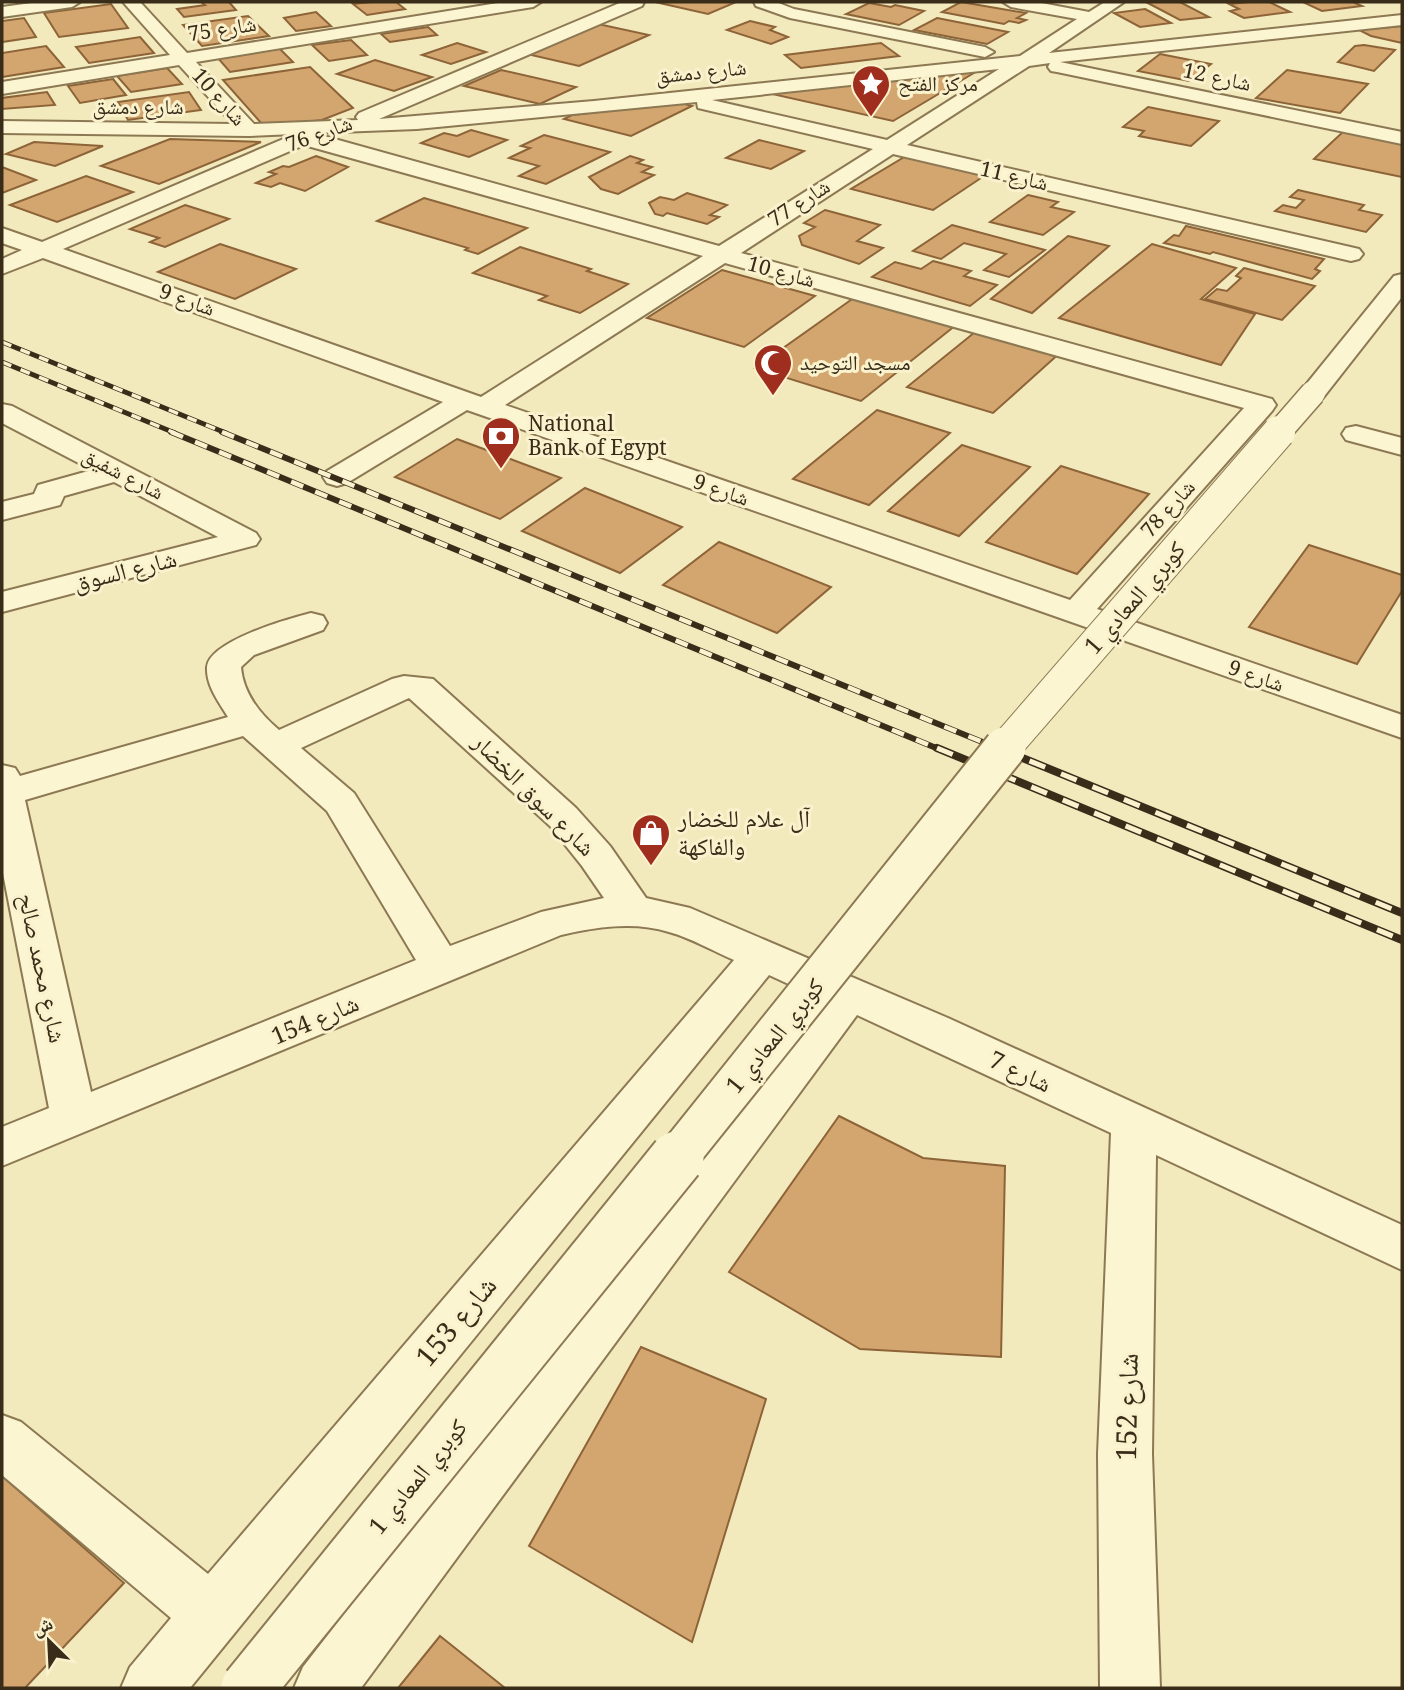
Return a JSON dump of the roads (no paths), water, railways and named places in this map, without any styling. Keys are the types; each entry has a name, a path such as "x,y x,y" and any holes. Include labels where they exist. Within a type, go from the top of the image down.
{"street":[{"path":"2,12 72,2"},
{"name":"شارع 10","path":"131,2 248,130"},
{"name":"شارع 75","path":"2,88 533,2"},
{"name":"شارع 76","path":"2,267 302,138 335,128 636,2"},
{"name":"شارع 12","path":"762,2 790,13 1402,138"},
{"path":"1011,2 1091,17"},
{"name":"شارع 77","path":"337,477 474,403 719,255 1116,2"},
{"name":"شارع دمشق","path":"2,127 248,130 335,128 507,115 1402,20"},
{"name":"شارع 11","path":"678,97 1351,254"},
{"name":"شارع 10","path":"302,138 1262,405"},
{"name":"شارع 9","path":"2,235 1402,727"},
{"name":"كوبري المعادي 1","path":"248,1688 819,982 989,766 1313,393 1402,281"},
{"name":"شارع 78","path":"1075,614 1262,405"},
{"name":"شارع شفيق","path":"2,412 244,537"},
{"path":"1356,434 1402,447"},
{"path":"2,511 50,499 48,491 119,472"},
{"name":"شارع السوق","path":"2,602 242,541 244,537"},
{"path":"311,624 242,648 224,664 225,682 262,734 341,802 441,967"},
{"name":"شارع سوق الخضار","path":"262,734 408,686 424,688 563,817 597,856 633,911"},
{"path":"3,785 262,734"},
{"name":"شارع محمد صالح","path":"3,785 10,858 74,1118"},
{"name":"شارع 7","path":"633,911 676,918 762,955 933,1030 1134,1126 1402,1248"},
{"name":"شارع 154","path":"2,1147 555,922 590,914 633,911"},
{"name":"شارع 153","path":"151,1688 762,955"},
{"path":"324,1688 848,995"},
{"name":"شارع 152","path":"1130,1688 1125,1454 1134,1126"},
{"path":"2,1441 211,1614"}],"railway":[{"path":"2,342 226,433"},
{"path":"2,362 175,433"},
{"path":"171,432 941,750"},
{"path":"222,432 1002,750"},
{"path":"937,748 1402,940"},
{"path":"998,748 1402,913"}],"place":[{"name":"مركز الفتح","path":"871,118"},
{"name":"مسجد التوحيد","path":"773,397"},
{"name":"National Bank of Egypt","path":"501,470"},
{"name":"آل علام للخضار والفاكهة","path":"651,867"}]}
